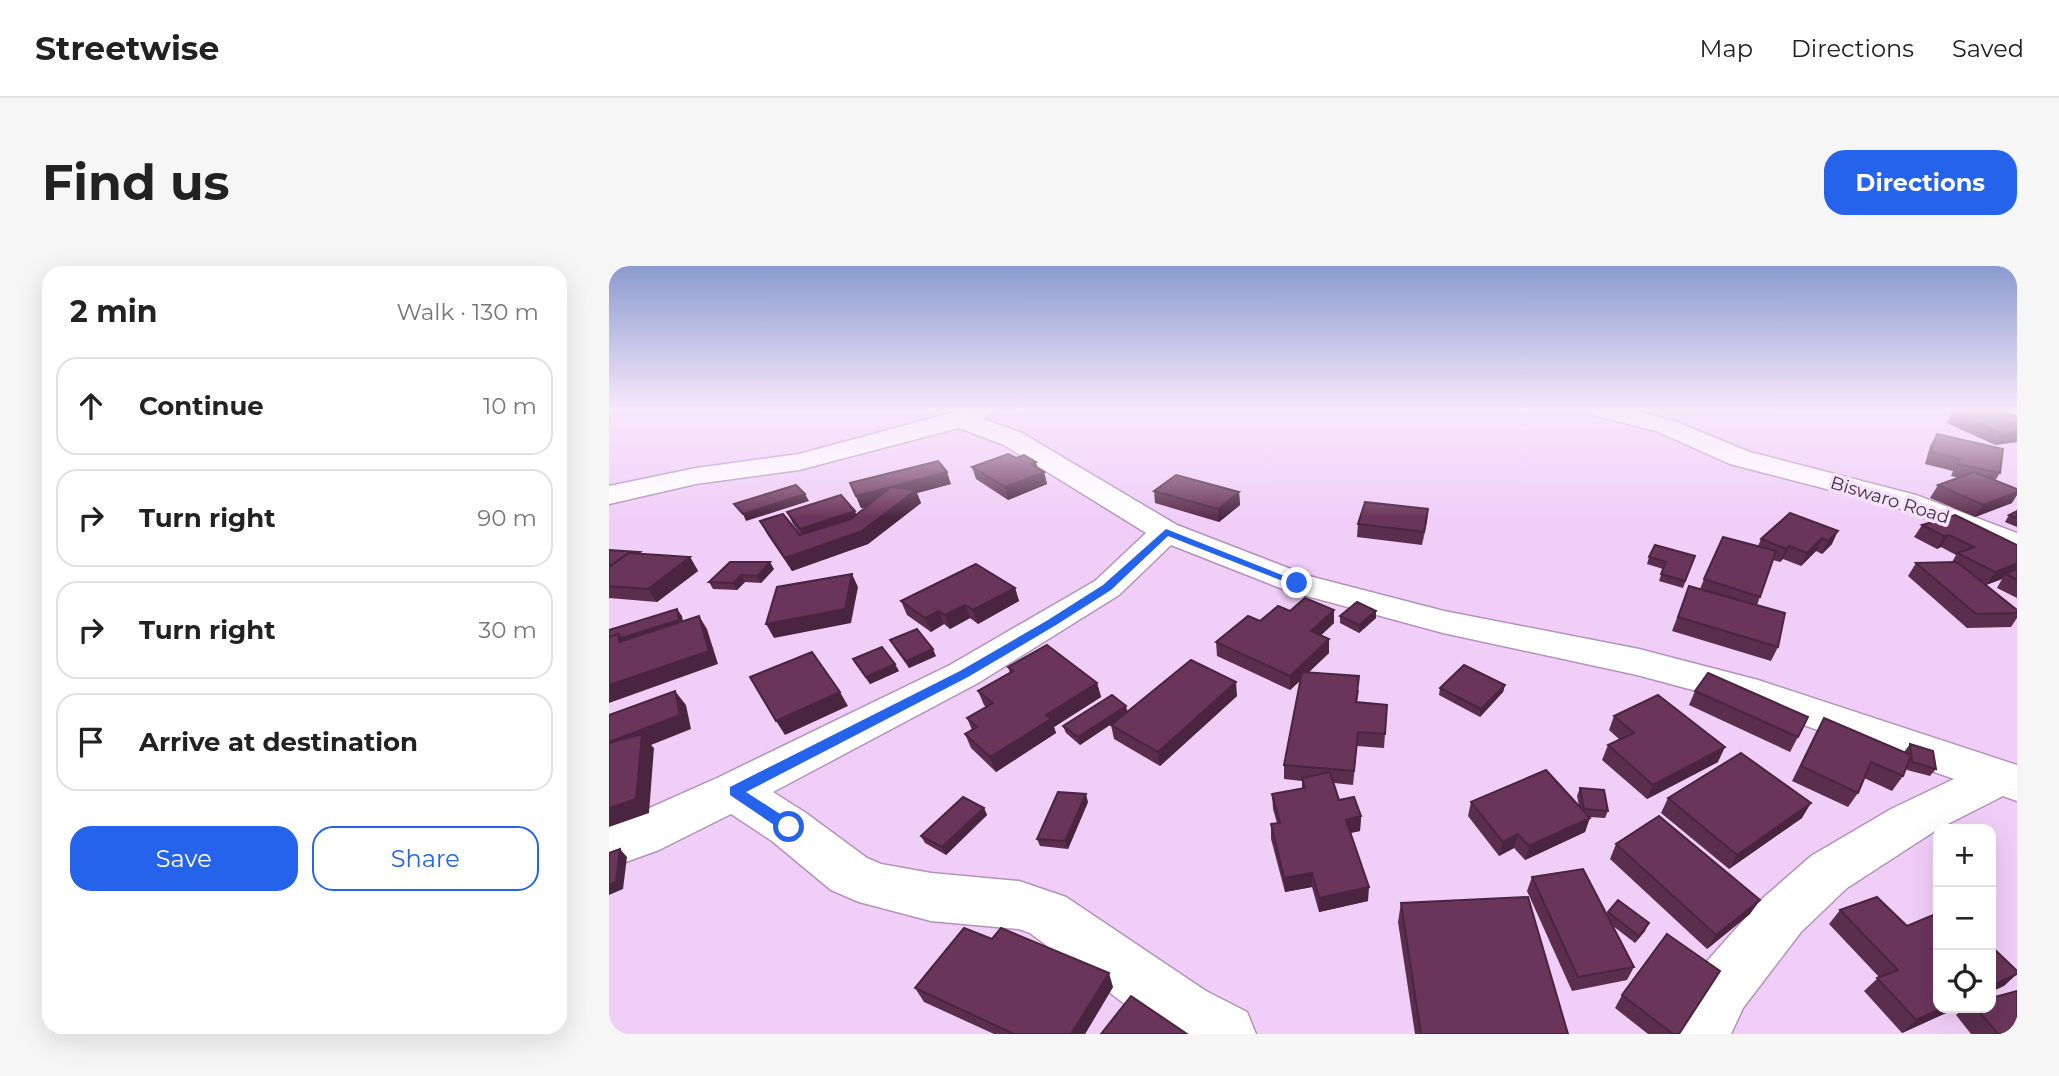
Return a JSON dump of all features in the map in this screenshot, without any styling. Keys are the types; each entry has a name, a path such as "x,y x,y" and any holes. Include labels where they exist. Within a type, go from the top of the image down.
{"street":[{"path":"609,495 696,476 799,462 858,446"},
{"path":"1024,446 1166,532 1297,583 1443,622 1639,662 1758,694 2008,780"},
{"name":"Biswaro Road","path":"1711,446 1739,458 1906,501 2017,544"},
{"path":"609,847 641,836 734,791 964,674 1107,588 1166,532"},
{"path":"1699,1034 1722,988 1782,915 1829,872 1908,823 2008,780"},
{"path":"734,791 789,827 849,874 878,886 931,897 1019,905 1047,914 1185,1012 1225,1034"}],"building":[{"path":"1933,446 1989,446 2003,449 2000,473 1958,464 1960,459 1931,452"},
{"path":"1008,454 1016,458 1024,455 1036,462 1031,464 1044,472 1005,487 972,467"},
{"path":"938,461 947,472 856,496 850,483"},
{"path":"1974,472 2017,489 2017,492 1983,505 1938,485"},
{"path":"1176,475 1239,492 1218,509 1154,491"},
{"path":"796,485 805,494 743,514 734,504"},
{"path":"891,487 916,490 862,531 785,558 760,521 783,514 800,535 851,519"},
{"path":"841,495 855,511 800,529 787,512"},
{"path":"1365,502 1428,509 1424,532 1358,524"},
{"path":"1790,513 1838,531 1828,541 1822,538 1807,553 1789,546 1786,549 1761,539"},
{"path":"1955,515 2017,545 2017,564 1995,572 1957,553 1974,547 1922,525"},
{"path":"1723,537 1776,551 1760,597 1704,579"},
{"path":"1655,545 1695,556 1685,581 1661,574 1666,562 1649,557"},
{"path":"609,550 640,552 629,553 609,567"},
{"path":"629,553 690,557 648,589 609,586 609,567"},
{"path":"730,562 770,562 757,576 741,575 733,583 709,582"},
{"path":"1957,562 2017,610 2017,613 1976,614 1916,563"},
{"path":"976,564 1015,588 973,610 965,605 945,615 939,611 925,618 901,601"},
{"path":"2017,569 2017,580 2006,574"},
{"path":"852,574 845,609 766,624 777,587"},
{"path":"1689,586 1785,613 1778,647 1678,617"},
{"path":"1305,598 1334,610 1311,631 1329,639 1290,676 1216,642 1248,616 1260,621 1278,606 1290,611"},
{"path":"1357,602 1376,611 1359,625 1340,616"},
{"path":"677,609 679,620 621,638 619,634 609,637 609,630"},
{"path":"699,616 709,651 609,685 609,637 619,634 619,642"},
{"path":"917,629 933,649 906,661 890,640"},
{"path":"1047,645 1097,683 1046,715 1051,719 990,757 965,734 977,727 967,718 993,703 978,691 1013,671 1008,667"},
{"path":"882,647 895,664 866,677 853,659"},
{"path":"812,652 840,692 776,721 750,677"},
{"path":"1191,660 1236,682 1158,752 1111,725"},
{"path":"1464,665 1505,685 1481,709 1440,688"},
{"path":"1302,672 1359,676 1356,702 1387,705 1385,734 1358,732 1354,771 1284,765"},
{"path":"1708,673 1808,717 1798,737 1695,691"},
{"path":"675,691 680,715 609,742 609,715"},
{"path":"1112,695 1126,706 1078,737 1063,726"},
{"path":"1658,695 1725,747 1653,785 1608,745 1634,733 1614,716"},
{"path":"1824,718 1911,755 1903,776 1871,762 1858,793 1801,766"},
{"path":"642,734 636,799 609,808 609,743"},
{"path":"1910,744 1933,751 1936,769 1912,762"},
{"path":"1741,753 1811,803 1737,855 1668,798"},
{"path":"1546,770 1590,818 1529,846 1518,834 1503,842 1471,802"},
{"path":"1330,772 1339,800 1354,797 1361,816 1346,820 1369,887 1319,898 1312,873 1284,878 1271,824 1280,823 1272,794 1305,788 1302,778"},
{"path":"1580,788 1604,790 1608,811 1584,809"},
{"path":"1058,792 1086,794 1065,841 1037,839"},
{"path":"963,797 984,808 942,847 921,836"},
{"path":"1659,816 1760,900 1716,935 1616,844"},
{"path":"620,849 616,882 609,885 609,853"},
{"path":"1583,869 1634,967 1578,977 1532,877"},
{"path":"1528,897 1568,1034 1421,1034 1401,903"},
{"path":"1877,897 1907,926 1933,915 1933,1012 1916,1020 1877,978 1898,970 1840,910"},
{"path":"1618,900 1649,923 1639,936 1608,912"},
{"path":"964,928 992,939 1001,928 1109,973 1071,1034 1014,1034 915,988"},
{"path":"1667,934 1720,971 1679,1034 1673,1034 1622,995"},
{"path":"1996,951 2017,971 2017,974 1996,984"},
{"path":"2017,991 2017,1034 1998,1034 1980,1013 1996,1013 1996,997"},
{"path":"1131,996 1187,1034 1101,1034"}],"route":[{"path":"789,827 734,791 830,745 964,674 1052,623 1107,588 1166,532 1297,583"}]}
